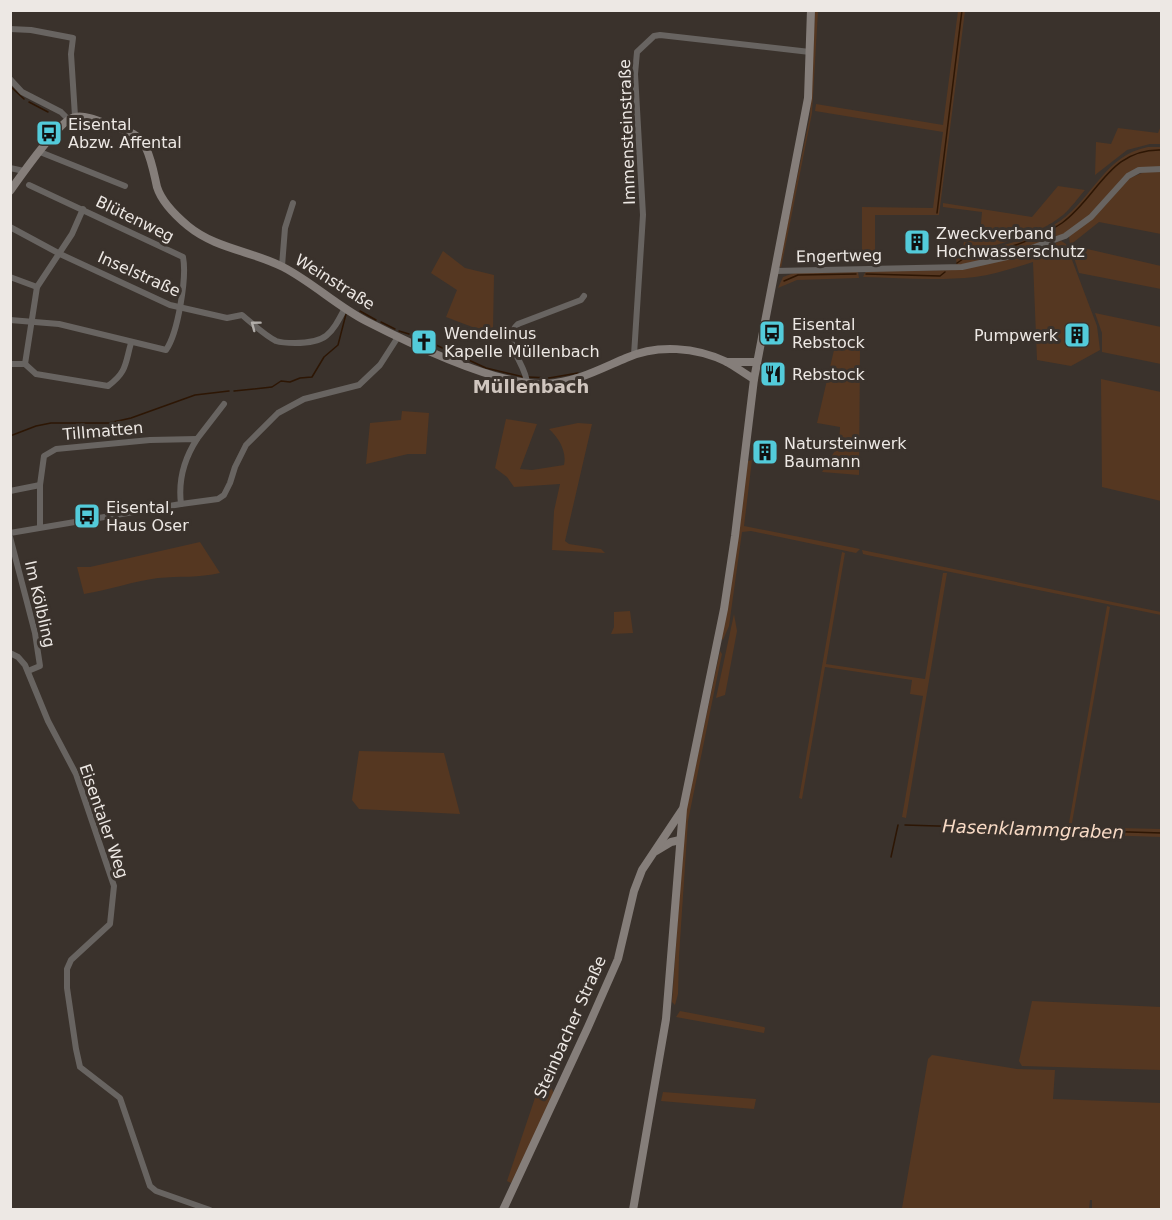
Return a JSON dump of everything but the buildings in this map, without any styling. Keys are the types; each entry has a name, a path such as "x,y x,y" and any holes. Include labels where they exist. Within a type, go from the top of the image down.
{"street":[{"path":"633,1209 666,1018 683,809 717,644 732,555 754,379 808,98 811,10"},
{"path":"10,29 31,30 73,38 72,118"},
{"name":"Immensteinstraße","path":"634,355 643,215 635,74 637,52 654,36 660,34 810,52"},
{"path":"10,79 22,92 72,118"},
{"path":"10,191 62,124 72,118"},
{"name":"Weinstraße","path":"72,118 93,119 130,131 139,137 146,147 158,190 164,201 176,215 201,236 216,244 282,266 345,308 398,337 479,370 544,384 586,376 646,351 675,349 726,362 754,379"},
{"path":"40,152 125,186"},
{"path":"10,168 24,171"},
{"name":"Engertweg","path":"775,271 962,267 1007,257 1065,236 1091,217 1128,176 1139,170 1161,169"},
{"name":"Blütenweg","path":"29,185 183,257 180,307"},
{"path":"282,266 285,228 293,203"},
{"path":"25,364 37,287 60,254 83,209"},
{"name":"Inselstraße","path":"10,227 60,254 154,298 180,307 227,318 242,315 275,340 282,342 309,343 324,338 334,330 345,308"},
{"path":"10,277 37,287"},
{"path":"526,379 511,342 512,329 518,324 581,300 584,296"},
{"path":"10,320 59,324 166,350 172,341 180,307"},
{"path":"10,535 40,527 218,499 224,495 246,445 278,413 304,399 359,385 380,365 398,337"},
{"path":"10,364 25,364 36,374 108,386 120,378 126,365 131,343"},
{"name":"Weinstraße","path":"726,362 757,362"},
{"path":"180,504 182,470 187,455 224,404"},
{"name":"Tillmatten","path":"40,527 40,485 44,456 56,449 150,440 197,439"},
{"path":"10,491 40,485"},
{"name":"Im Kölbling","path":"10,535 35,633 40,666 28,671"},
{"path":"10,653 22,660 28,671"},
{"name":"Eisentaler Weg","path":"28,671 76,774 115,892 110,924 71,960 67,969 67,988 80,1066 120,1098 150,1186 156,1191 210,1209"},
{"name":"Steinbacher Straße","path":"503,1209 584,1038 614,967 634,891 642,870 683,809"},
{"path":"654,853 665,845 680,840"}],"shaded area":[{"path":"815,11 818,11 812,113 781,268 779,265 810,116"},
{"path":"958,11 965,11 939,215 875,215 875,260 862,260 862,207 933,208 943,132 815,111 816,104 943,125"},
{"path":"1161,126 1161,144 1150,144 1127,150 1095,175 1096,142 1111,144 1118,128 1158,133"},
{"path":"1148,147 1161,147 1161,167 1138,169 1083,221 1058,238 1029,249 957,266 956,259 1023,239 1060,221 1082,201 1110,168 1133,152"},
{"path":"1161,170 1161,234 1099,222 1070,245 1069,236 1128,179 1144,172"},
{"path":"1058,186 1085,190 1063,215 1052,223 1028,235 962,254 965,235 980,235 982,212 943,207 943,203 1032,217"},
{"path":"1061,241 1066,244 1097,326 1100,350 1071,366 1037,360 1033,262 975,277 933,279 863,277 866,271 953,270 1008,259"},
{"path":"1070,245 1161,266 1161,289 1079,273"},
{"path":"443,251 465,268 494,275 493,330 475,328 446,317 457,290 431,273"},
{"path":"858,272 859,278 797,280 778,288 783,277 794,273"},
{"path":"1095,313 1161,327 1161,364 1102,352 1102,333"},
{"path":"860,348 859,475 822,472 839,444 840,427 817,423 834,350"},
{"path":"1101,379 1161,392 1161,501 1102,487"},
{"path":"402,411 429,413 426,454 408,454 366,464 370,423 401,420"},
{"path":"506,419 537,424 520,469 532,470 564,465 561,446 549,429 578,423 592,424 565,541 569,544 601,549 605,553 552,550 554,511 560,484 514,487 507,477 495,468"},
{"path":"752,460 744,526 860,549 856,553 751,531 742,532 729,626 723,640 721,638 748,461"},
{"path":"200,542 220,573 149,579 84,594 77,567 90,567"},
{"path":"862,550 1161,612 1161,615 867,555 863,554"},
{"path":"842,552 845,553 826,664 925,679 943,573 947,573 906,818 902,817 923,696 910,694 912,680 825,667 802,799 799,798"},
{"path":"1107,606 1110,607 1072,823 1069,823"},
{"path":"630,611 633,633 611,634 614,627 614,612"},
{"path":"734,614 737,631 725,695 716,698"},
{"path":"720,651 722,654 688,821 678,994 675,1005 672,1002 685,816"},
{"path":"359,751 444,753 460,814 359,809 352,800"},
{"path":"1073,827 1161,829 1161,837 1071,834"},
{"path":"1032,1001 1161,1007 1161,1070 1022,1066 1019,1061"},
{"path":"680,1011 764,1027 764,1033 676,1017"},
{"path":"932,1055 1017,1069 1055,1070 1053,1099 1161,1103 1161,1209 1092,1209 1092,1200 1090,1200 1089,1210 902,1208 928,1059"},
{"path":"542,1077 554,1094 511,1183 507,1181"},
{"path":"663,1092 756,1099 754,1109 661,1101"}],"waterway":[{"path":"937,213 962,10"},
{"path":"10,86 24,99"},
{"path":"29,102 48,112"},
{"path":"957,263 963,259 1027,241 1051,230 1074,212 1117,165 1144,151 1162,150"},
{"path":"866,274 940,276 945,272"},
{"path":"784,281 798,275 856,274"},
{"path":"360,311 376,320"},
{"path":"234,391 272,387 281,381 290,382 312,377 324,357 338,345 346,314"},
{"path":"381,322 395,329"},
{"path":"399,331 409,334"},
{"path":"415,335 423,333 436,345 486,368 524,377"},
{"path":"528,377 549,378 578,373"},
{"path":"10,436 51,423 109,423 131,418 195,395 229,391"},
{"name":"Hasenklammgraben","path":"891,857 898,825"},
{"name":"Hasenklammgraben","path":"905,825 1162,833"}],"place":[{"name":"Eisental Abzw. Affental","path":"49,133"},
{"name":"Zweckverband Hochwasserschutz","path":"917,242"},
{"name":"Eisental Rebstock","path":"772,333"},
{"name":"Pumpwerk","path":"1077,335"},
{"name":"Wendelinus Kapelle Müllenbach","path":"424,342"},
{"name":"Rebstock","path":"773,374"},
{"name":"Natursteinwerk Baumann","path":"765,452"},
{"name":"Eisental, Haus Oser","path":"87,516"}],"district":[{"name":"Müllenbach","path":"531,386"}]}
